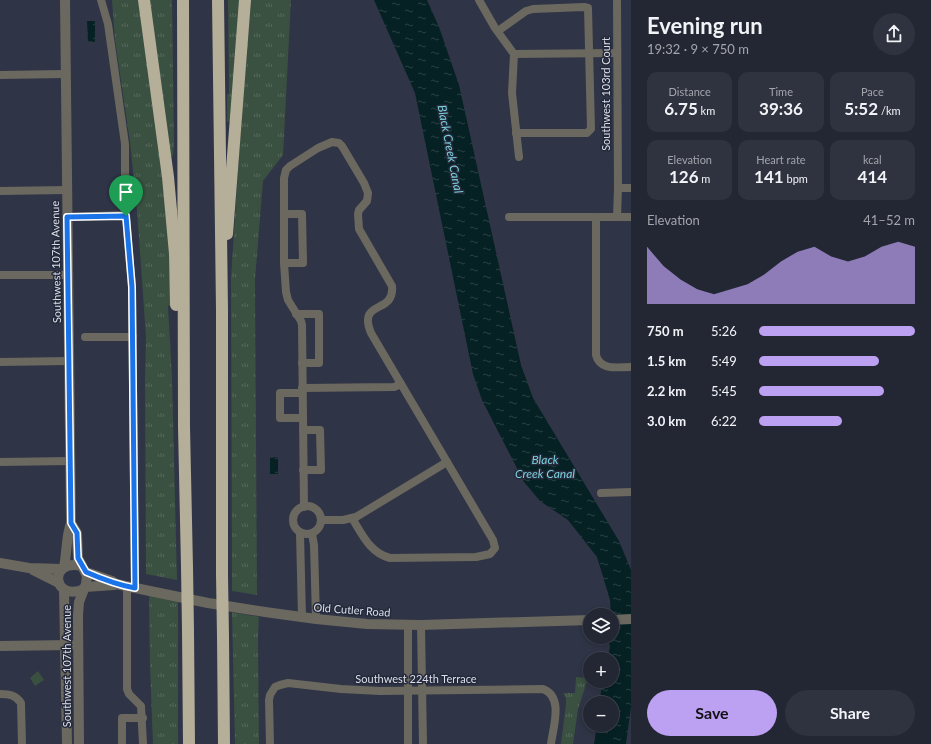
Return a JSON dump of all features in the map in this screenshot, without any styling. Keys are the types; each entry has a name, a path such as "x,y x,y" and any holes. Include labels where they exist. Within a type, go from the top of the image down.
{"highway":[{"path":"144,0 164,140 172,212 184,427"},
{"path":"183,0 184,427 189,744"},
{"path":"218,0 224,744"},
{"path":"221,250 227,235 229,217 245,0"}],"street":[{"name":"Southwest 107th Avenue","path":"65,0 71,523"},
{"path":"101,0 108,24 125,144 126,216 132,282 133,336 131,587 127,690 141,706 143,718 143,744"},
{"path":"480,0 498,31 514,54 512,93 519,156"},
{"name":"Southwest 103rd Court","path":"617,0 617,53 624,188 619,217"},
{"path":"498,31 526,11 533,9 588,8 591,130 587,133 516,133"},
{"path":"514,54 617,53"},
{"path":"0,75 65,74"},
{"path":"304,507 302,325 288,300 286,292 284,263 284,178 286,170 298,160 323,145 332,142 339,143 348,154 364,183 368,193 367,201 359,210 358,214 359,229 392,286 392,296 390,300 370,312 367,324 493,540 495,548 490,554 476,557 396,558 383,556 372,549 352,518"},
{"path":"0,191 67,190"},
{"path":"284,214 302,214 303,264 284,263"},
{"path":"67,217 126,216"},
{"path":"509,217 631,217"},
{"path":"596,217 596,355 600,364 605,366 631,367"},
{"path":"0,276 68,275"},
{"path":"296,314 319,314 319,363 302,363"},
{"path":"85,337 133,336"},
{"path":"0,362 69,361"},
{"path":"302,418 280,418 280,393 302,390 394,387 401,384"},
{"path":"303,430 320,430 321,470 303,470"},
{"path":"0,462 70,461"},
{"path":"322,520 352,518 447,462"},
{"path":"601,492 631,492"},
{"path":"300,533 308,535 319,529 322,520 316,509 308,506 304,507 296,512 293,521 300,533 302,618"},
{"path":"62,586 59,576 63,568 66,555 67,533 71,523"},
{"path":"29,568 73,593 84,588 87,579 77,555 77,533 71,523"},
{"path":"312,534 314,545 316,619"},
{"path":"0,563 29,568 63,568 73,564 84,569"},
{"name":"Old Cutler Road","path":"84,569 116,584 208,603 302,618 367,624 408,625 583,620"},
{"path":"302,579 315,579"},
{"name":"Old Cutler Road","path":"84,588 111,586 116,584"},
{"name":"Southwest 107th Avenue","path":"62,586 67,744"},
{"name":"Southwest 107th Avenue","path":"79,744 78,606 84,588"},
{"path":"619,620 631,619"},
{"path":"408,625 408,744"},
{"path":"421,625 423,744"},
{"path":"0,646 78,645"},
{"name":"Southwest 224th Terrace","path":"270,744 269,700 272,690 278,686 288,684 341,690 408,692 540,689 548,691 555,700 556,706 551,744"},
{"path":"0,694 10,694 18,700 21,706 22,744"},
{"path":"122,744 122,718 143,718"}],"green space":[{"path":"112,0 140,0 167,204 171,305 168,306 172,377 177,580 146,574 146,337 137,210 130,142 115,40"},
{"path":"146,0 172,0 173,156 170,156"},
{"path":"228,0 242,0 231,121 227,122 227,94 229,94"},
{"path":"249,0 291,0 283,155 263,181 255,280 257,595 232,591 231,278"},
{"path":"149,595 178,601 178,744 153,744"},
{"path":"232,612 259,617 259,744 235,744"},
{"path":"38,671 44,680 35,686 30,678"},
{"path":"576,677 583,678 583,688 585,688 578,709 573,744 561,744 566,704 566,698 563,693 575,693"}],"water":[{"name":"Black Creek Canal","path":"374,0 427,0 439,27 459,85 521,365 533,398 619,541 631,570 631,707 626,744 594,744 596,732 619,732 619,696 600,696 602,688 619,688 619,652 609,652 609,644 619,644 619,608 611,608 610,600 597,557 568,520 540,501 524,482 482,400 473,374 415,93"},
{"path":"87,21 95,21 95,42 88,41"},
{"path":"278,457 278,474 270,474 270,458"}],"route":[{"path":"126,216 132,287 135,588 116,584 112,581 86,572 79,562 77,555 77,533 71,523 67,217 126,216"}]}
